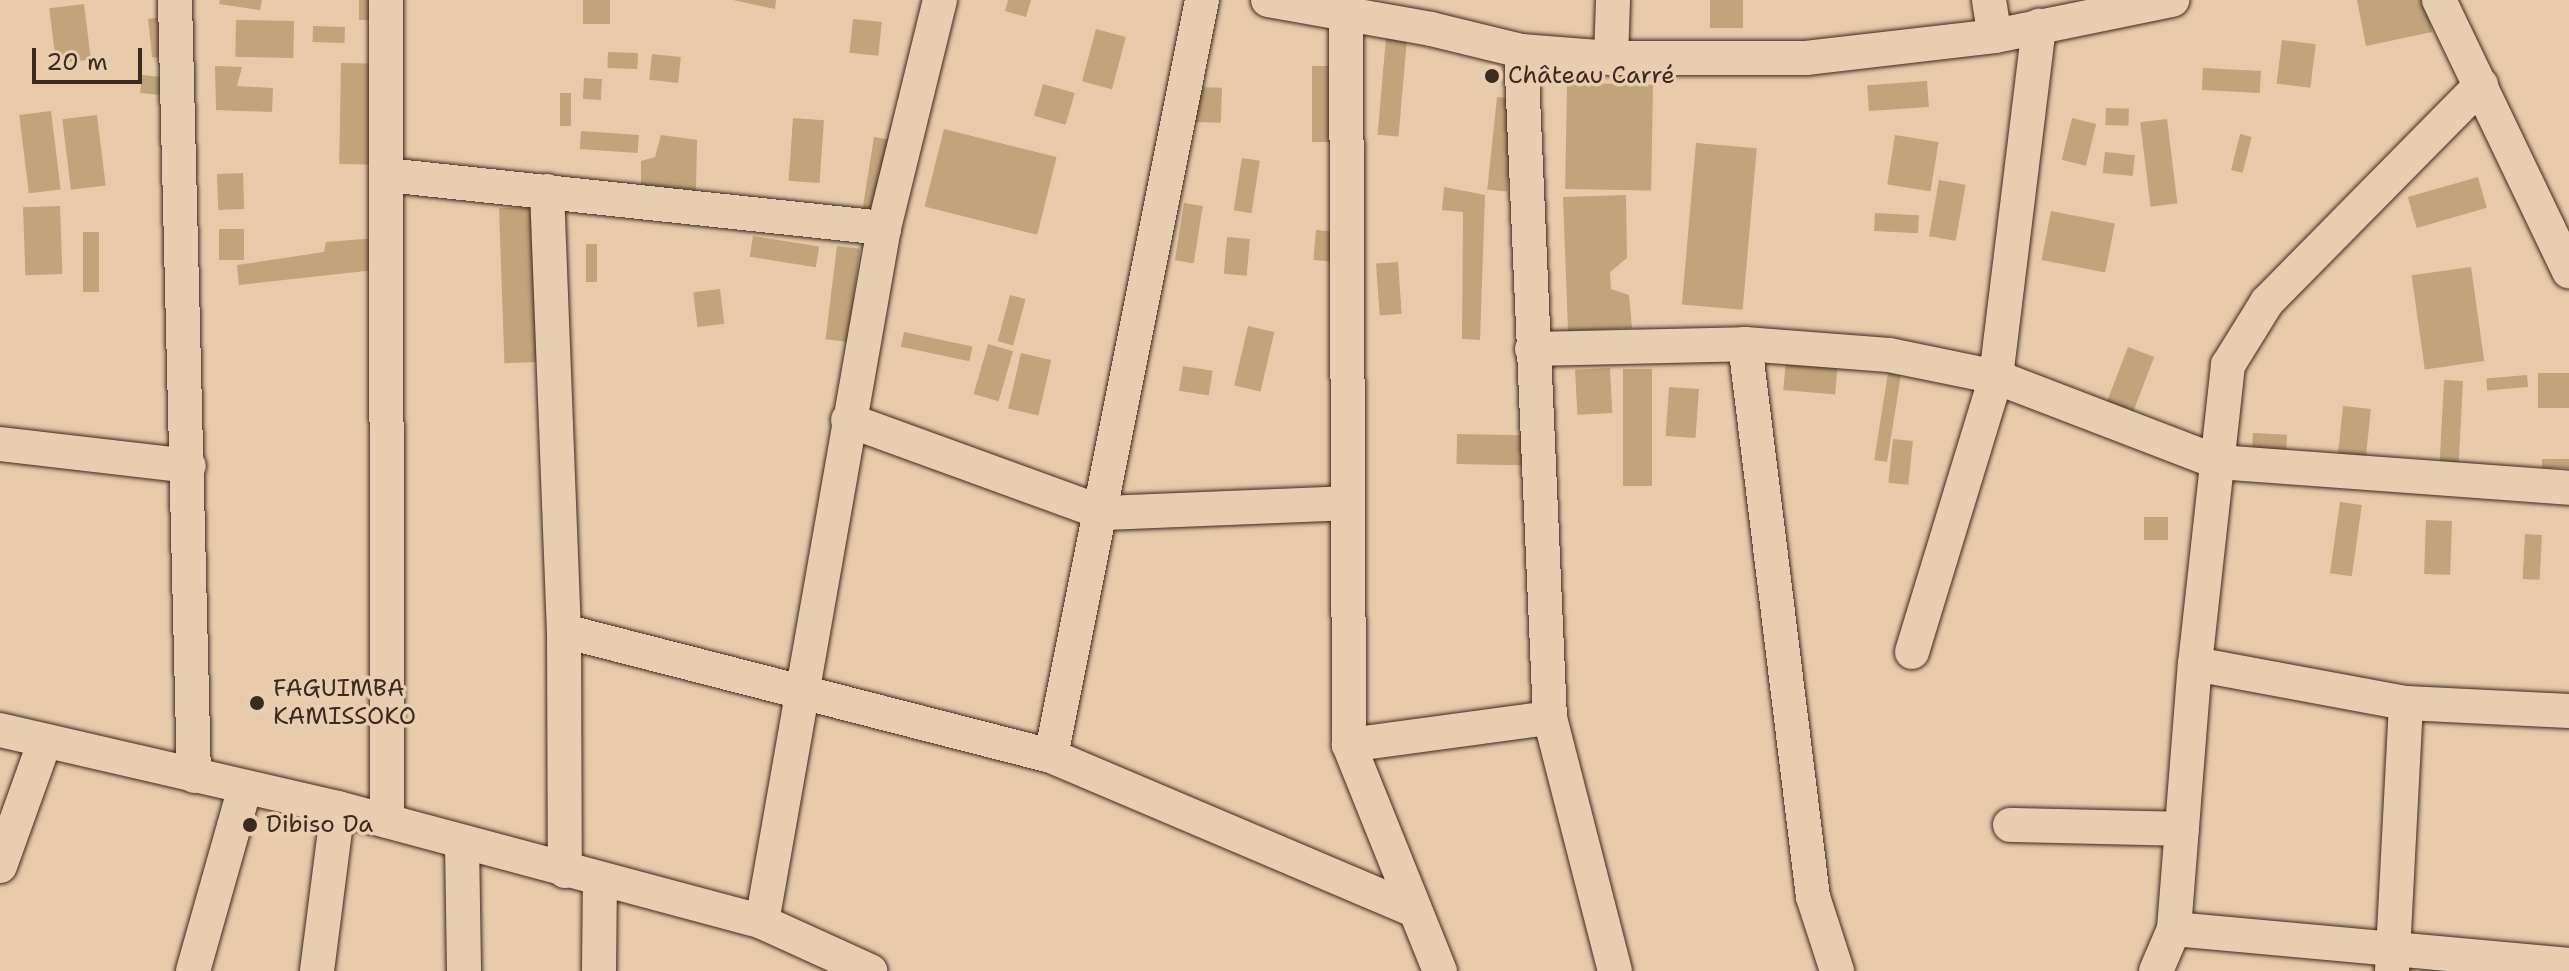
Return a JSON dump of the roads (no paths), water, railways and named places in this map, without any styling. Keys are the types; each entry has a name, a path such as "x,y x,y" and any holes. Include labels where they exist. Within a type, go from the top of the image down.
{"street":[{"path":"175,0 189,466 194,776"},
{"path":"386,0 387,821"},
{"path":"762,922 799,692 884,228 940,0"},
{"path":"1051,756 1103,513 1202,0"},
{"path":"1268,0 1346,18 1431,29 1521,51 1611,58 1806,58 1995,36 2172,0"},
{"path":"1611,58 1613,0"},
{"path":"1989,0 1995,36"},
{"path":"2439,0 2565,251"},
{"path":"1346,18 1349,745 1440,971"},
{"path":"1912,652 1996,377 2039,26"},
{"path":"1521,51 1550,718 1615,971"},
{"path":"2156,971 2174,929 2195,664 2228,365 2267,302 2481,85"},
{"path":"387,175 884,228"},
{"path":"547,191 564,631 565,871"},
{"path":"1532,349 1745,344 1889,355 1996,377 2218,462 2569,488"},
{"path":"1745,344 1813,897 1837,971"},
{"path":"848,420 1103,513 1347,503"},
{"path":"0,444 189,466"},
{"path":"564,631 1051,756 1414,910"},
{"path":"2195,664 2406,703 2569,711"},
{"path":"2393,960 2406,703"},
{"path":"1349,745 1550,718"},
{"path":"0,730 338,808 600,881 762,922 849,966"},
{"path":"0,866 45,741"},
{"path":"193,971 245,787"},
{"path":"317,971 338,808"},
{"path":"2010,825 2182,829"},
{"path":"462,842 464,971"},
{"path":"599,971 600,881"},
{"path":"2174,929 2393,960 2569,965"}],"place":[{"name":"Château Carré","path":"1492,76"},
{"name":"FAGUIMBA KAMISSOKO","path":"257,703"},
{"name":"Dibiso Da","path":"250,825"}]}
